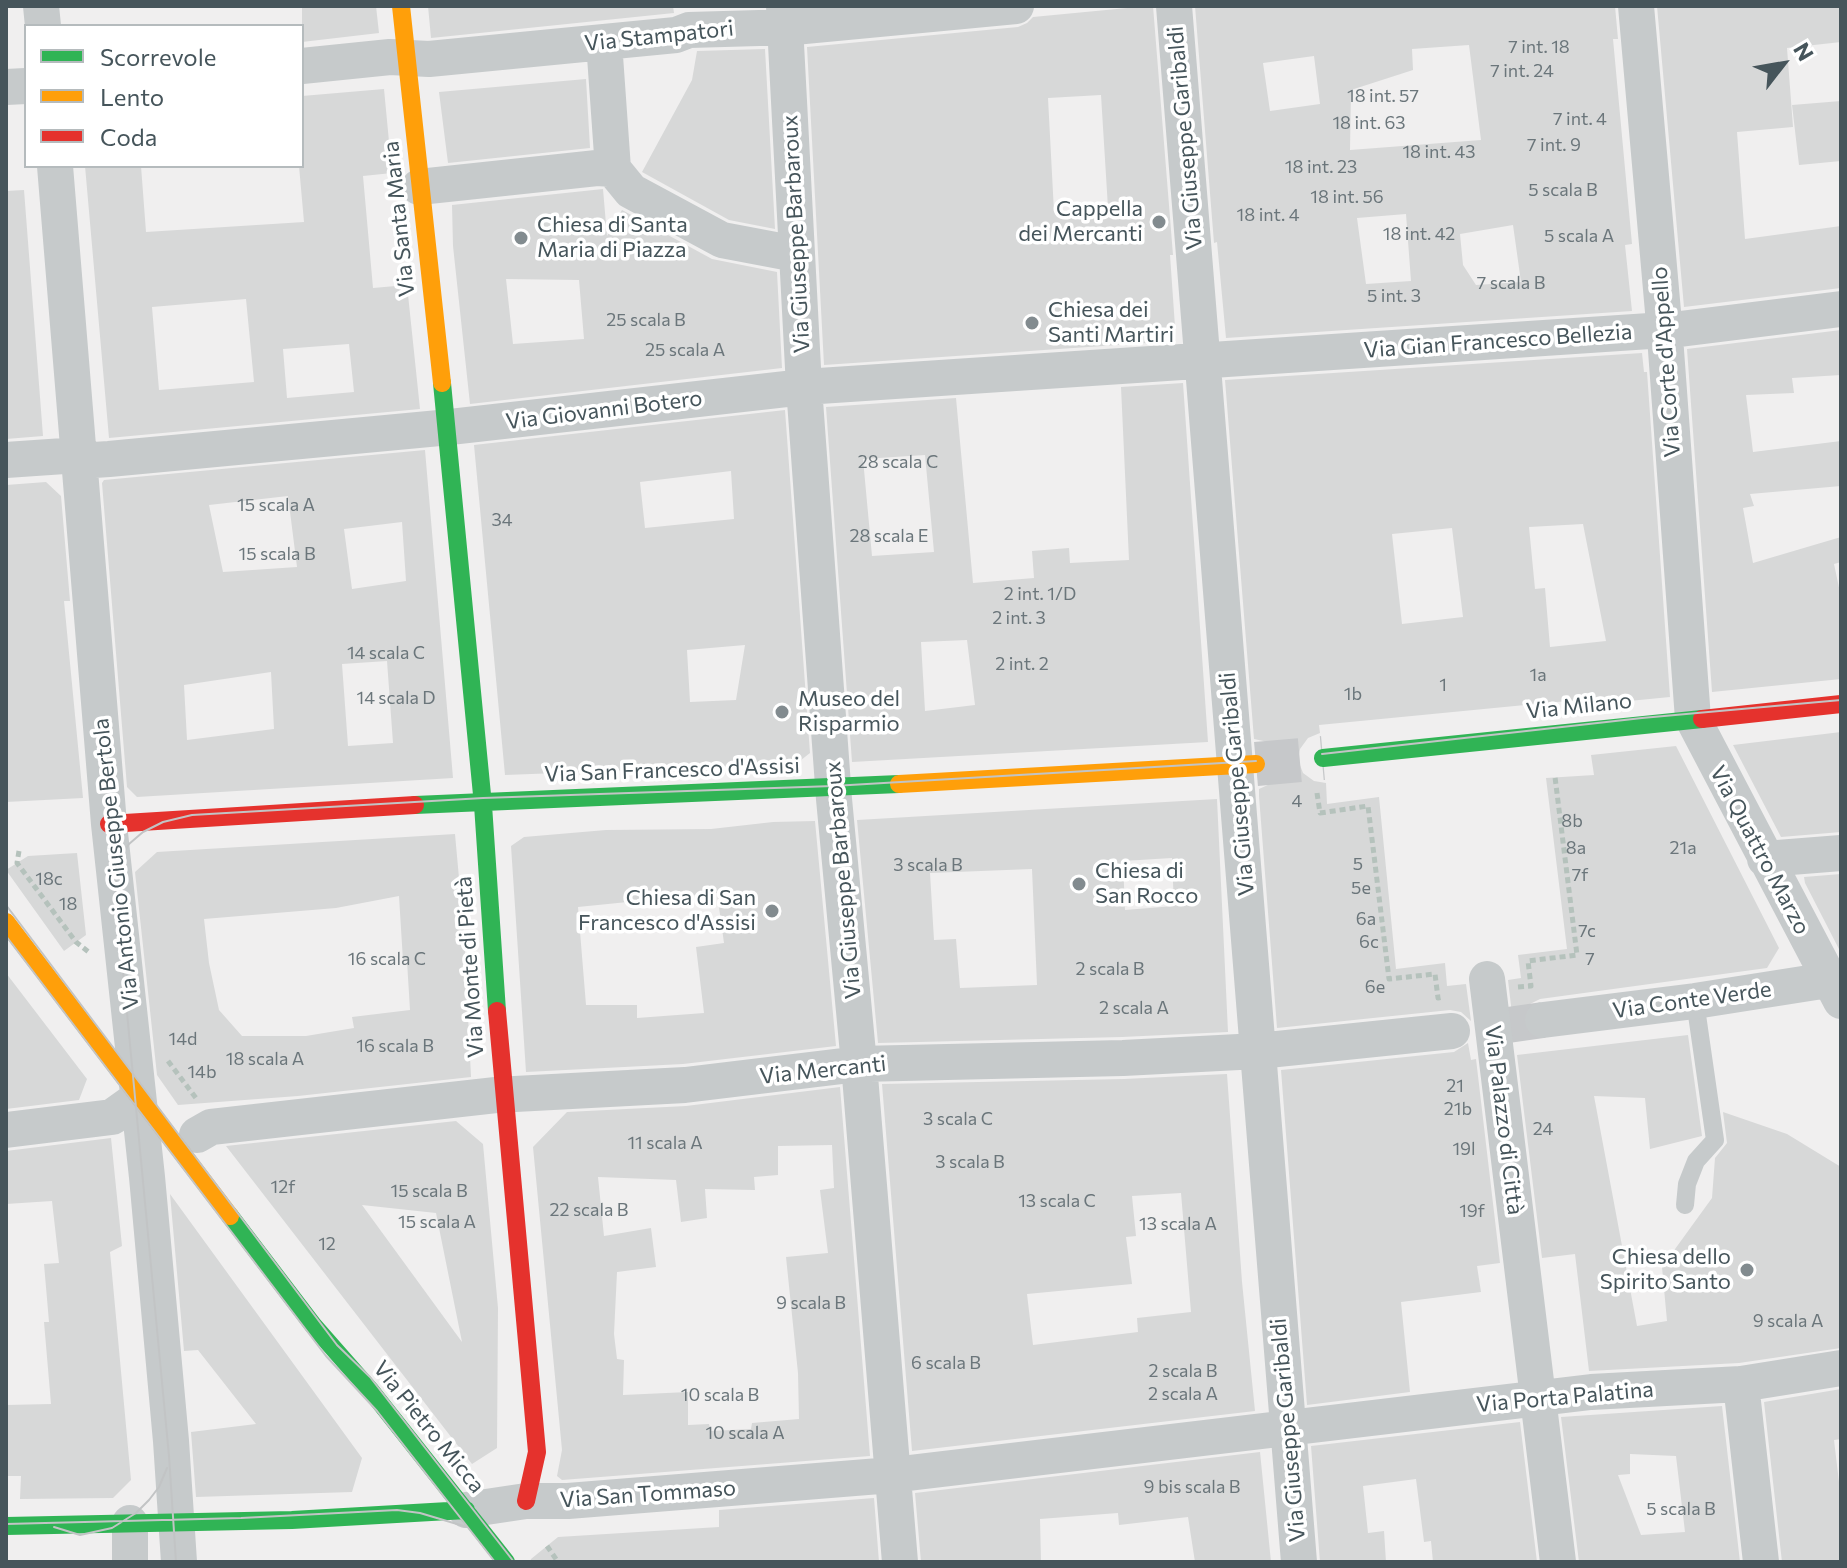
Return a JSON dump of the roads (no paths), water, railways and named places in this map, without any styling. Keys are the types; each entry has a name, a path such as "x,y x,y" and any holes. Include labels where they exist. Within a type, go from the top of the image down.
{"street":[{"name":"Via Santa Maria","path":"401,6 445,428"},
{"name":"Via Stampatori","path":"304,66 676,35 689,30 785,16 1016,6"},
{"name":"Via Giuseppe Garibaldi","path":"1174,6 1202,361 1246,766 1258,1051 1299,1562"},
{"name":"Via Corte d'Appello","path":"1636,6 1693,719"},
{"name":"Via Giuseppe Barbaroux","path":"785,16 804,387 834,788 900,1562"},
{"path":"604,42 613,169 631,191 722,240 796,254"},
{"name":"Via Antonio Giuseppe Bertola","path":"55,168 109,824 138,1094 179,1562"},
{"path":"419,187 597,168 613,169"},
{"name":"Via Gian Francesco Bellezia","path":"1202,361 1664,330 1841,309"},
{"name":"Via Giovanni Botero","path":"6,460 79,455 94,460 109,459 445,428 804,387 1202,361"},
{"name":"Via Monte di Pietà","path":"445,428 458,524 483,801 503,1095 537,1452 526,1501"},
{"name":"Via Milano","path":"1323,758 1841,704"},
{"name":"Via Quattro Marzo","path":"1693,719 1765,859 1837,986"},
{"name":"Via San Francesco d'Assisi","path":"109,824 483,801 834,788 1246,766"},
{"path":"1765,859 1841,853"},
{"name":"Via Pietro Micca","path":"6,922 313,1325 371,1391 506,1562"},
{"name":"Via Palazzo di Città","path":"1487,979 1486,1021 1538,1398"},
{"name":"Via Conte Verde","path":"1486,1021 1595,1014 1837,986"},
{"name":"Via Mercanti","path":"202,1130 503,1095 685,1085 859,1064 1123,1058 1258,1051 1486,1021"},
{"path":"6,1130 112,1117 133,1102 138,1094"},
{"name":"Via Pietro Micca","path":"138,1094 202,1130"},
{"name":"Via Pietro Micca","path":"296,1274 313,1325"},
{"name":"Via Porta Palatina","path":"1288,1428 1591,1392 1741,1384 1841,1368"},
{"path":"1741,1384 1761,1562"},
{"path":"1538,1398 1558,1562"},
{"name":"Via San Tommaso","path":"6,1526 321,1519 466,1510 526,1501 568,1501 892,1475 1288,1428"},
{"path":"130,1523 130,1562"}],"lane":[{"path":"1685,1205 1687,1184 1696,1161 1715,1140 1695,1001"}],"tunnel":[{"path":"1256,764 1323,758"},
{"path":"1508,1025 1543,1020"}],"tram line":[{"path":"1322,754 1642,718 1841,700"},
{"path":"176,1562 169,1456 115,886 121,857 129,844 143,832 163,822 192,815 483,798 833,786 1256,761"},
{"path":"6,905 337,1345 370,1377 514,1562"},
{"path":"6,936 326,1356 377,1411 495,1562"},
{"path":"54,1527 80,1535 112,1528 136,1513 149,1500 167,1468"},
{"path":"6,1524 241,1518 397,1510 420,1513 467,1527"}],"place":[{"name":"Cappella dei Mercanti","path":"1159,222"},
{"name":"Chiesa di Santa Maria di Piazza","path":"521,238"},
{"name":"Chiesa dei Santi Martiri","path":"1032,323"},
{"name":"Museo del Risparmio","path":"782,712"},
{"name":"Chiesa di San Rocco","path":"1079,884"},
{"name":"Chiesa di San Francesco d'Assisi","path":"772,911"},
{"name":"Chiesa dello Spirito Santo","path":"1747,1270"}]}
